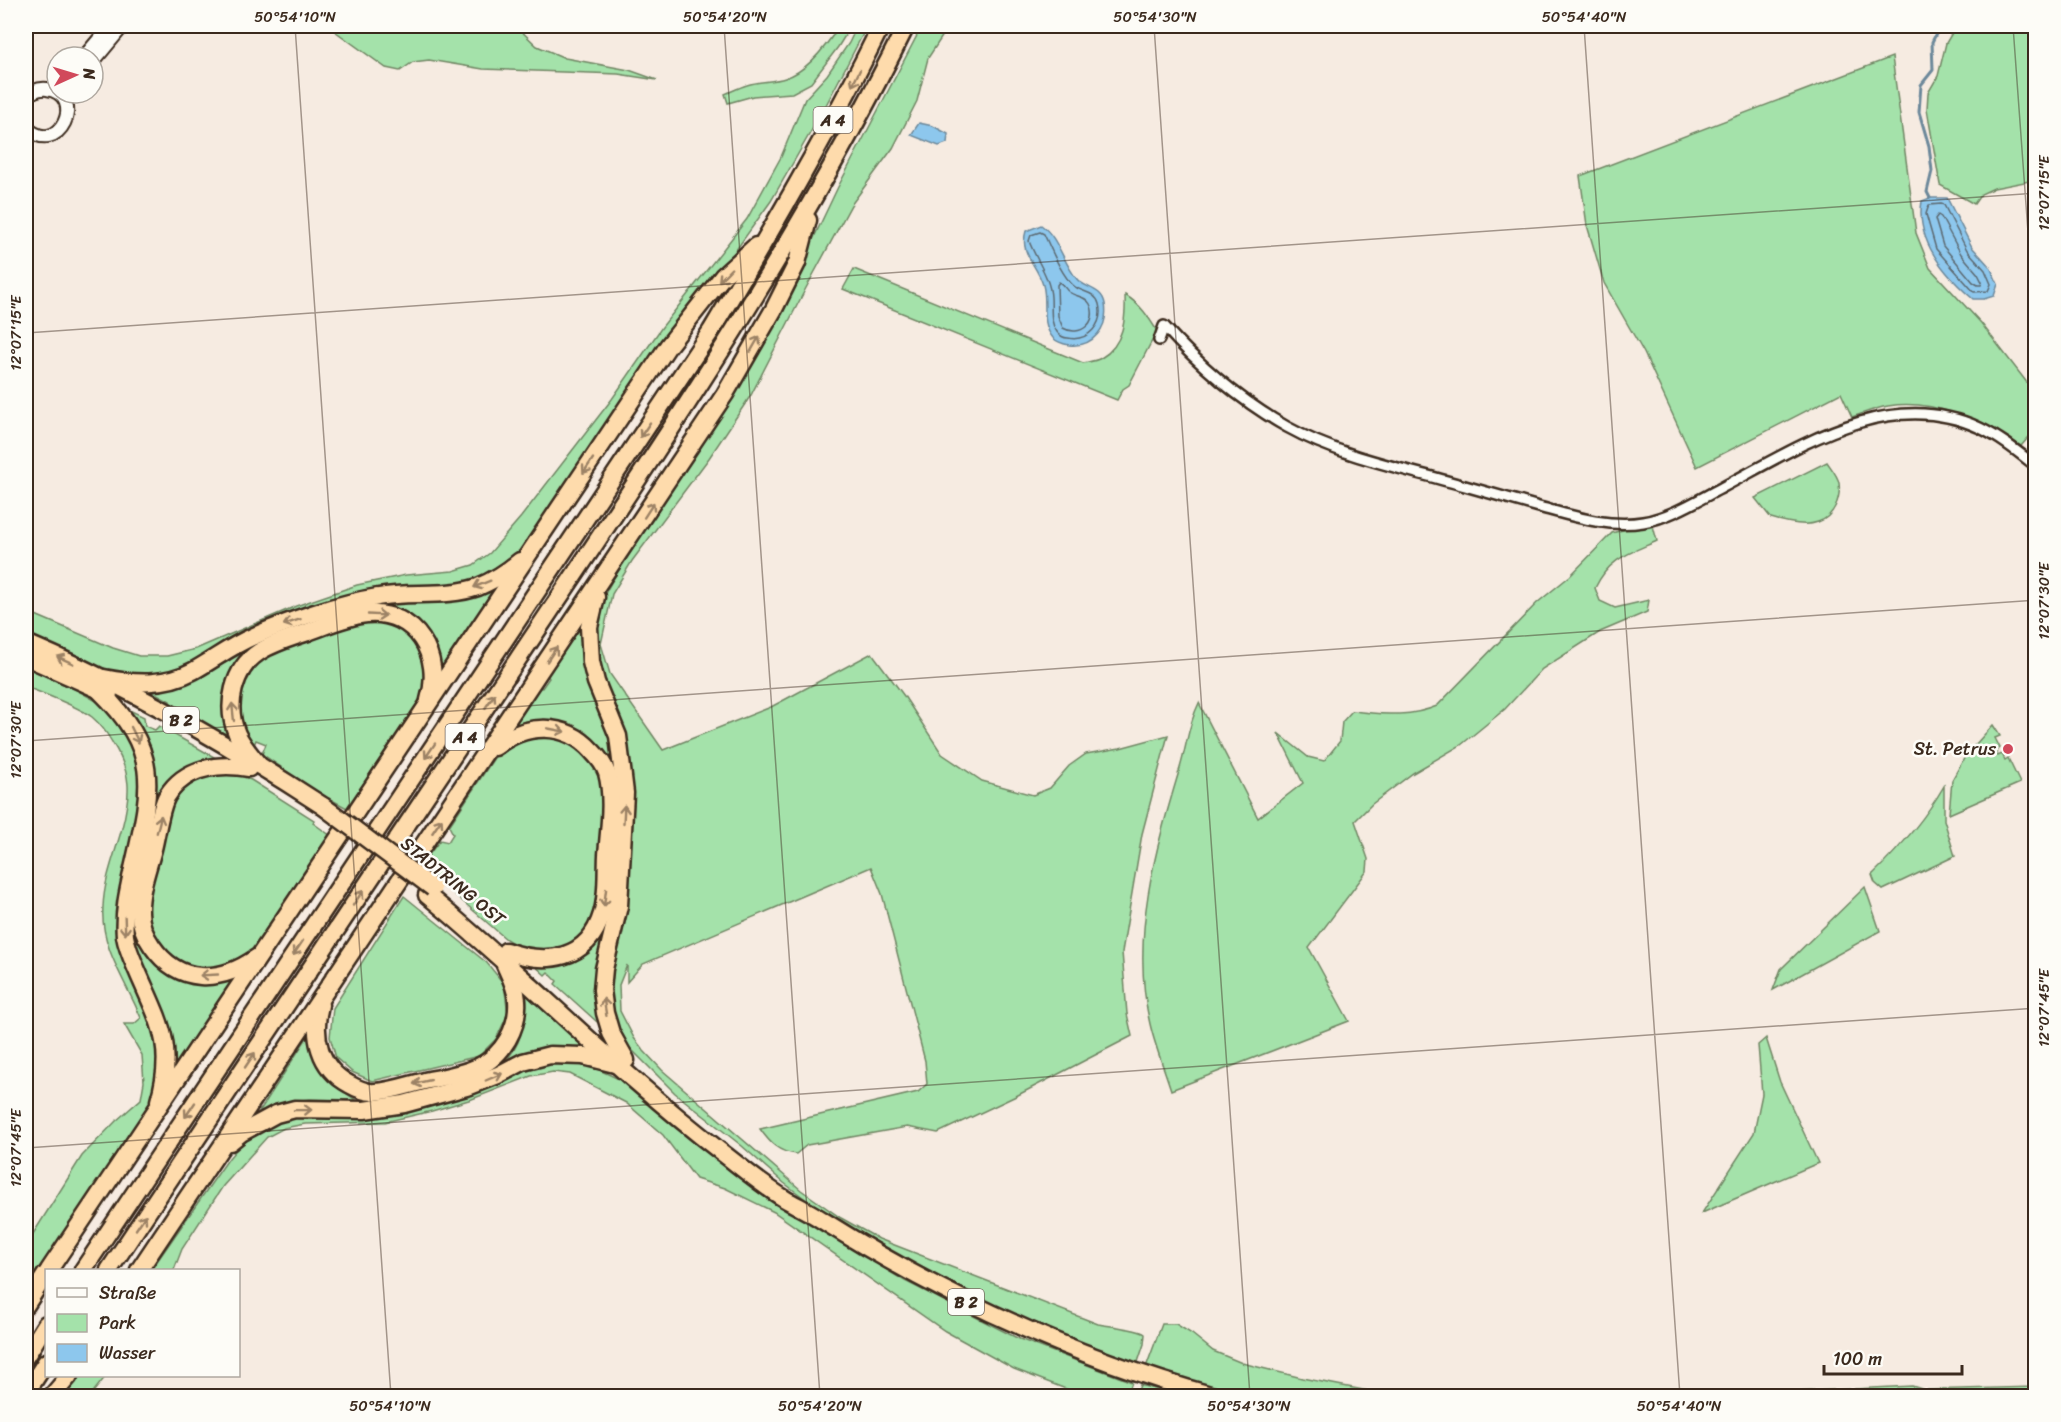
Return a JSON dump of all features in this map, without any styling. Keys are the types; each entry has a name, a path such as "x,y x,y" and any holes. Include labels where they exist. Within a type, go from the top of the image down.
{"highway":[{"name":"A 4","path":"84,1269 711,331 768,236 848,94 881,26"},
{"name":"A 4","path":"110,1269 633,488 780,257 876,86 906,26"},
{"path":"140,1269 725,394 774,309 797,263 813,199"},
{"path":"50,1269 668,346 723,276 768,236"},
{"path":"102,684 161,682 190,673 251,637 356,601 404,593 461,591 478,586 496,578 531,553"},
{"path":"601,582 592,610 589,644 591,662 596,681 618,736 625,793 618,906 604,969 602,990 605,1013 623,1063"},
{"path":"262,954 229,973 195,976 179,971 161,959 145,936 140,912 142,893 166,797 177,784 207,767 253,766 236,731 232,716 235,683 243,668 256,653 270,646 332,623 365,614 384,614 401,620 417,633 431,656 434,670 432,691 427,708"},
{"name":"STADTRING OST","path":"26,643 253,766 321,810 430,891 504,955"},
{"name":"STADTRING OST","path":"26,657 102,684"},
{"path":"102,684 132,728 146,764 147,807 127,893 125,938 163,1029 166,1067 156,1113"},
{"path":"322,997 316,1020 316,1037 320,1054 328,1068 340,1080 357,1089 373,1093 461,1073 491,1059 503,1048 512,1032 517,1014 517,999 504,955 557,958 581,946 596,932 603,912 606,893 610,797 607,773 600,759 585,743 567,732 550,728 522,731 509,736 485,755"},
{"name":"B 2","path":"504,955 623,1063 789,1193 811,1213 872,1252 963,1301 1026,1330 1098,1359 1214,1396"},
{"path":"216,1155 242,1133 276,1114 295,1109 364,1110 404,1104 470,1086 498,1076 523,1062 550,1055 583,1056 623,1063"},
{"path":"26,1305 45,1276"},
{"path":"26,1356 45,1326"},
{"path":"26,1393 45,1364"},
{"path":"52,1396 68,1377"}],"main road":[{"path":"94,45 110,26"},
{"path":"105,48 123,26"},
{"path":"29,92 45,89"},
{"path":"26,144 38,135 54,134 61,129 67,114 66,106"},
{"path":"26,127 38,135"}],"street":[{"path":"1159,340 1164,326 1188,351 1232,389 1287,427 1324,444 1568,515 1604,522 1631,524 1663,516 1828,433 1866,420 1908,414 1953,419 1991,434 2036,466"}],"green space":[{"path":"328,26 516,26 537,46 565,58 629,70 657,80 618,74 483,69 429,60 413,62 400,71 386,68"},
{"path":"839,26 851,26 811,83 792,93 753,96 728,103 725,94 752,84 785,78 801,70 823,49"},
{"path":"857,26 867,26 825,107 771,201 525,545 497,572 460,586 397,588 222,651 153,680 105,672 26,638 26,611 113,648 139,656 167,656 196,649 296,606 357,585 406,575 453,571 473,565 490,553 521,517 612,399 662,327 747,219 781,157 805,99 827,75 849,43"},
{"path":"922,26 949,26 928,58 917,101 893,148 851,205 751,395 709,458 632,561 612,594 601,644 610,674 663,750 771,707 872,653 904,696 942,754 982,781 1033,795 1050,788 1069,766 1086,754 1120,748 1168,735 1142,834 1122,952 1127,1014 1132,1036 938,1133 907,1127 807,1145 796,1154 779,1149 760,1129 918,1092 927,1084 925,1061 882,894 871,867 643,964 627,982 627,965 619,985 620,1011 634,1038 662,1070 801,1190 841,1218 879,1239 1098,1324 1145,1334 1136,1368 1034,1328 913,1267 823,1212 784,1183 675,1093 627,1045 619,1034 611,1009 608,986 629,803 600,676 594,634 601,601 684,470 778,313 838,187"},
{"path":"1956,26 2035,26 2035,180 1994,188 1981,194 1974,204 1940,185 1927,109 1928,93 1938,76 1946,43"},
{"path":"1892,57 1916,233 1930,268 1981,323 2035,393 2035,430 2021,446 1974,421 1941,409 1924,406 1906,404 1888,406 1852,417 1841,393 1697,467 1644,353 1604,283 1587,225 1580,176"},
{"path":"854,269 1083,363 1101,358 1115,346 1124,322 1125,295 1143,311 1157,331 1129,385 1123,389 1117,400 843,289"},
{"path":"1827,462 1837,478 1839,489 1835,506 1824,520 1801,524 1771,518 1755,498"},
{"path":"1653,526 1657,541 1629,553 1614,563 1595,588 1600,601 1615,608 1649,600 1647,612 1600,632 1542,669 1505,709 1461,745 1413,773 1372,804 1355,821 1368,859 1367,871 1309,948 1349,1021 1171,1090 1150,1024 1143,959 1144,927 1154,863 1190,727 1199,703 1258,818 1303,783 1278,733 1308,757 1324,761 1340,741 1342,722 1352,711 1406,714 1437,706 1537,603 1570,576 1612,533"},
{"path":"500,581 458,654 453,651 441,668 438,679 430,640 367,608 236,669 235,743 170,707 170,701 157,694 153,698 136,688 223,661 225,663 230,660 228,656 246,645 362,604"},
{"path":"587,614 619,768 606,1030 555,984 557,981 548,972 545,975 531,962 591,944 615,803 598,747 514,729 511,725 537,687 542,688 549,678 546,674"},
{"path":"387,620 418,640 428,674 422,697 347,808 327,799 262,754 266,744 256,740 253,747 245,736 241,724 239,698 248,674 271,652 354,623"},
{"path":"26,667 100,703 119,722 133,746 143,788 120,913 160,1040 159,1080 151,1101 26,1295 26,1245 82,1156 141,1099 144,1082 142,1055 124,1024 134,1024 141,1018 115,964 103,922 105,887 127,804 126,774 119,753 97,722 60,700 26,687"},
{"path":"123,707 144,717 145,726 155,730 159,726 221,761 174,781 136,896 156,960 237,974 169,1083 137,960 130,919 151,815"},
{"path":"1993,725 2000,736 1995,738 2000,748 1996,751 1998,756 2002,754 2005,760 2008,758 2020,783 1949,814 1952,780 1966,755"},
{"path":"524,736 562,736 597,763 605,794 598,904 594,924 580,940 548,954 522,949 506,939 421,865 440,840 448,842 453,834 449,826 498,752"},
{"path":"202,774 236,774 251,780 314,820 313,823 331,836 268,933 245,960 199,973 159,951 144,906 172,796"},
{"path":"1944,786 1944,820 1955,856 1883,890 1875,883 1872,875 1911,833"},
{"path":"1865,887 1880,931 1773,990 1781,969"},
{"path":"404,896 487,963 504,984 508,1014 496,1039 479,1056 372,1081 352,1072 336,1058 330,1037 333,1008"},
{"path":"525,994 596,1055 522,1057 502,1064 519,1041"},
{"path":"308,1036 319,1068 329,1080 356,1100 310,1099 284,1102 259,1112"},
{"path":"1766,1038 1780,1082 1818,1163 1702,1213 1754,1133 1762,1094 1758,1045"},
{"path":"558,1060 582,1062 621,1080 723,1165 852,1249 905,1281 1017,1338 1132,1382 1127,1396 1084,1396 1014,1369 945,1331 774,1212 725,1188 696,1179 663,1135 626,1103 570,1074 553,1072 531,1076 472,1099 385,1122 305,1124 284,1128 267,1137 223,1186 182,1249 174,1269 152,1269 229,1158 242,1143 261,1130 279,1121 296,1117 366,1116 532,1065"},
{"path":"1162,1324 1176,1324 1213,1351 1242,1363 1302,1378 1394,1396 1236,1396 1145,1370"},
{"path":"74,1377 105,1377 90,1396 59,1396"},
{"path":"1140,1385 1180,1396 1136,1396"},
{"path":"1912,1386 1925,1390 2035,1387 2035,1396 1719,1396"}],"water":[{"path":"919,123 933,126 948,134 947,143 939,146 911,135"},
{"path":"1930,198 1947,198 1972,247 1990,267 1998,284 1994,296 1973,299 1952,279 1934,256 1923,230 1921,216 1922,201"},
{"path":"1041,225 1052,236 1079,282 1097,291 1103,298 1106,312 1102,328 1098,334 1085,343 1069,345 1059,342 1049,332 1045,319 1043,285 1027,253 1024,239 1026,231"}],"waterway":[{"path":"1930,198 1927,192 1932,171 1929,146 1919,112 1921,85 1933,70 1932,42 1940,26"}],"place":[{"name":"St. Petrus","path":"2008,749"}]}
